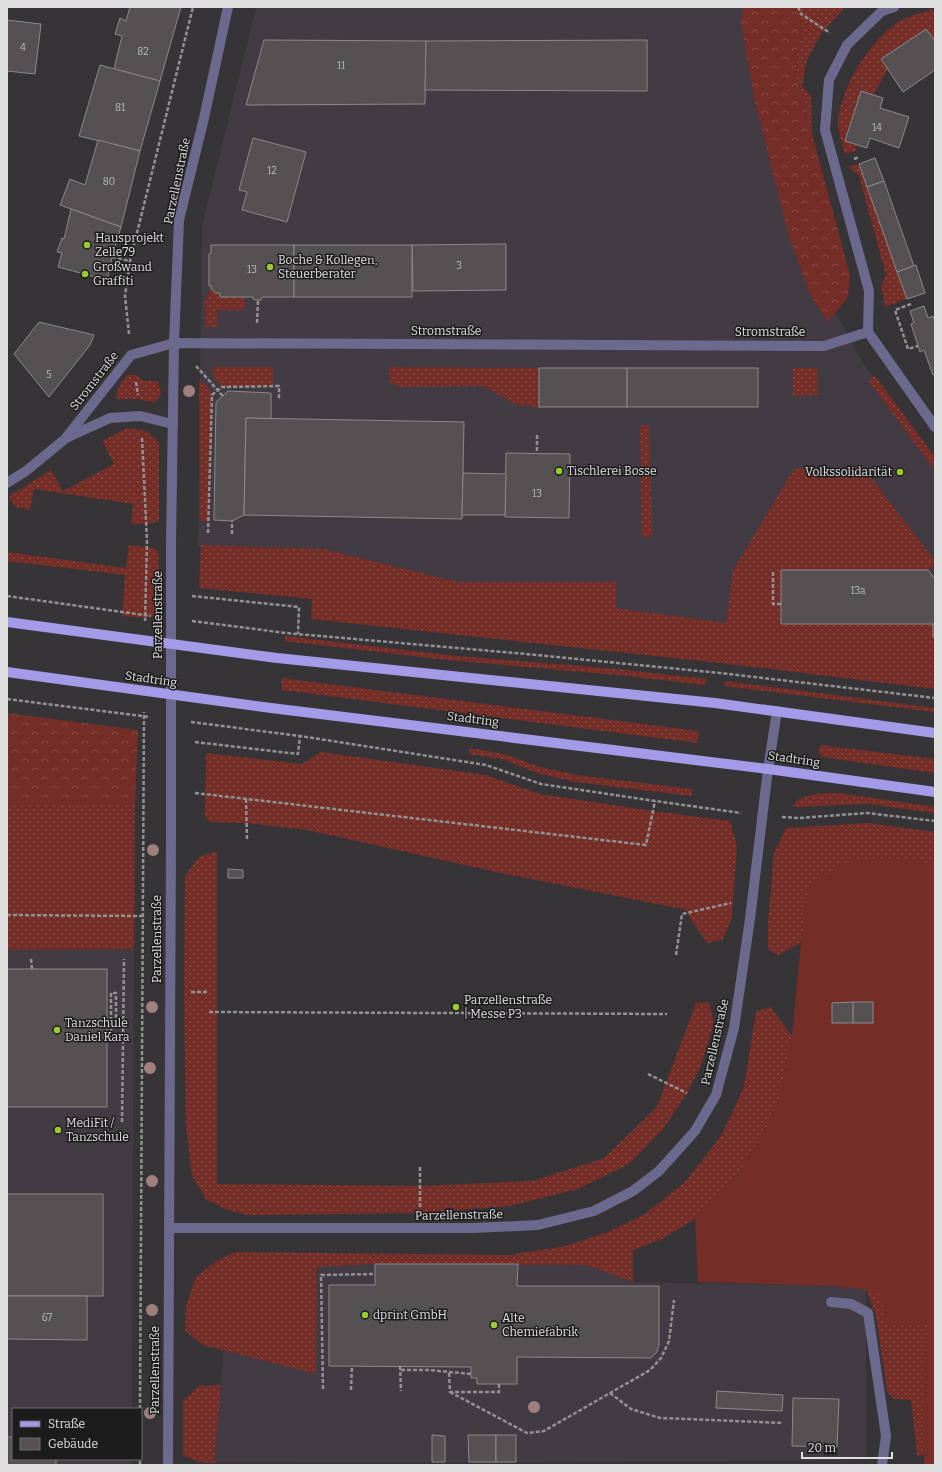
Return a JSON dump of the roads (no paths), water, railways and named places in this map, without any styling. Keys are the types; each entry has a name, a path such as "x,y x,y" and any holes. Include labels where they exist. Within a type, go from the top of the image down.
{"main road":[{"path":"7,622 277,658 715,703 935,733"},
{"name":"Stadtring","path":"7,672 271,708 768,769 935,792"}],"street":[{"name":"Parzellenstraße","path":"168,1465 171,544 174,343 180,220 228,7"},
{"path":"894,7 882,11 847,45 829,80 825,130 869,291 868,332 935,427"},
{"name":"Stromstraße","path":"7,483 26,471 64,439 131,355 174,343 824,346 868,332"},
{"name":"Stromstraße","path":"64,439 110,418 140,416 173,424"},
{"name":"Parzellenstraße","path":"169,1228 473,1228 538,1225 594,1211 633,1191 660,1171 695,1131 716,1095 734,1028 750,919 768,769 777,711"},
{"path":"831,1302 851,1304 868,1312 886,1436 882,1465"}],"place":[{"name":"Hausprojekt Zelle79","path":"87,245"},
{"name":"Boche & Kollegen, Steuerberater","path":"270,267"},
{"name":"Großwand Graffiti","path":"85,274"},
{"name":"Tischlerei Bosse","path":"559,471"},
{"name":"Volkssolidarität","path":"900,472"},
{"name":"Parzellenstraße | Messe P3","path":"456,1007"},
{"name":"Tanzschule Daniel Kara","path":"57,1030"},
{"name":"MediFit / Tanzschule","path":"58,1130"},
{"name":"dprint GmbH","path":"365,1315"},
{"name":"Alte Chemiefabrik","path":"494,1325"}]}
